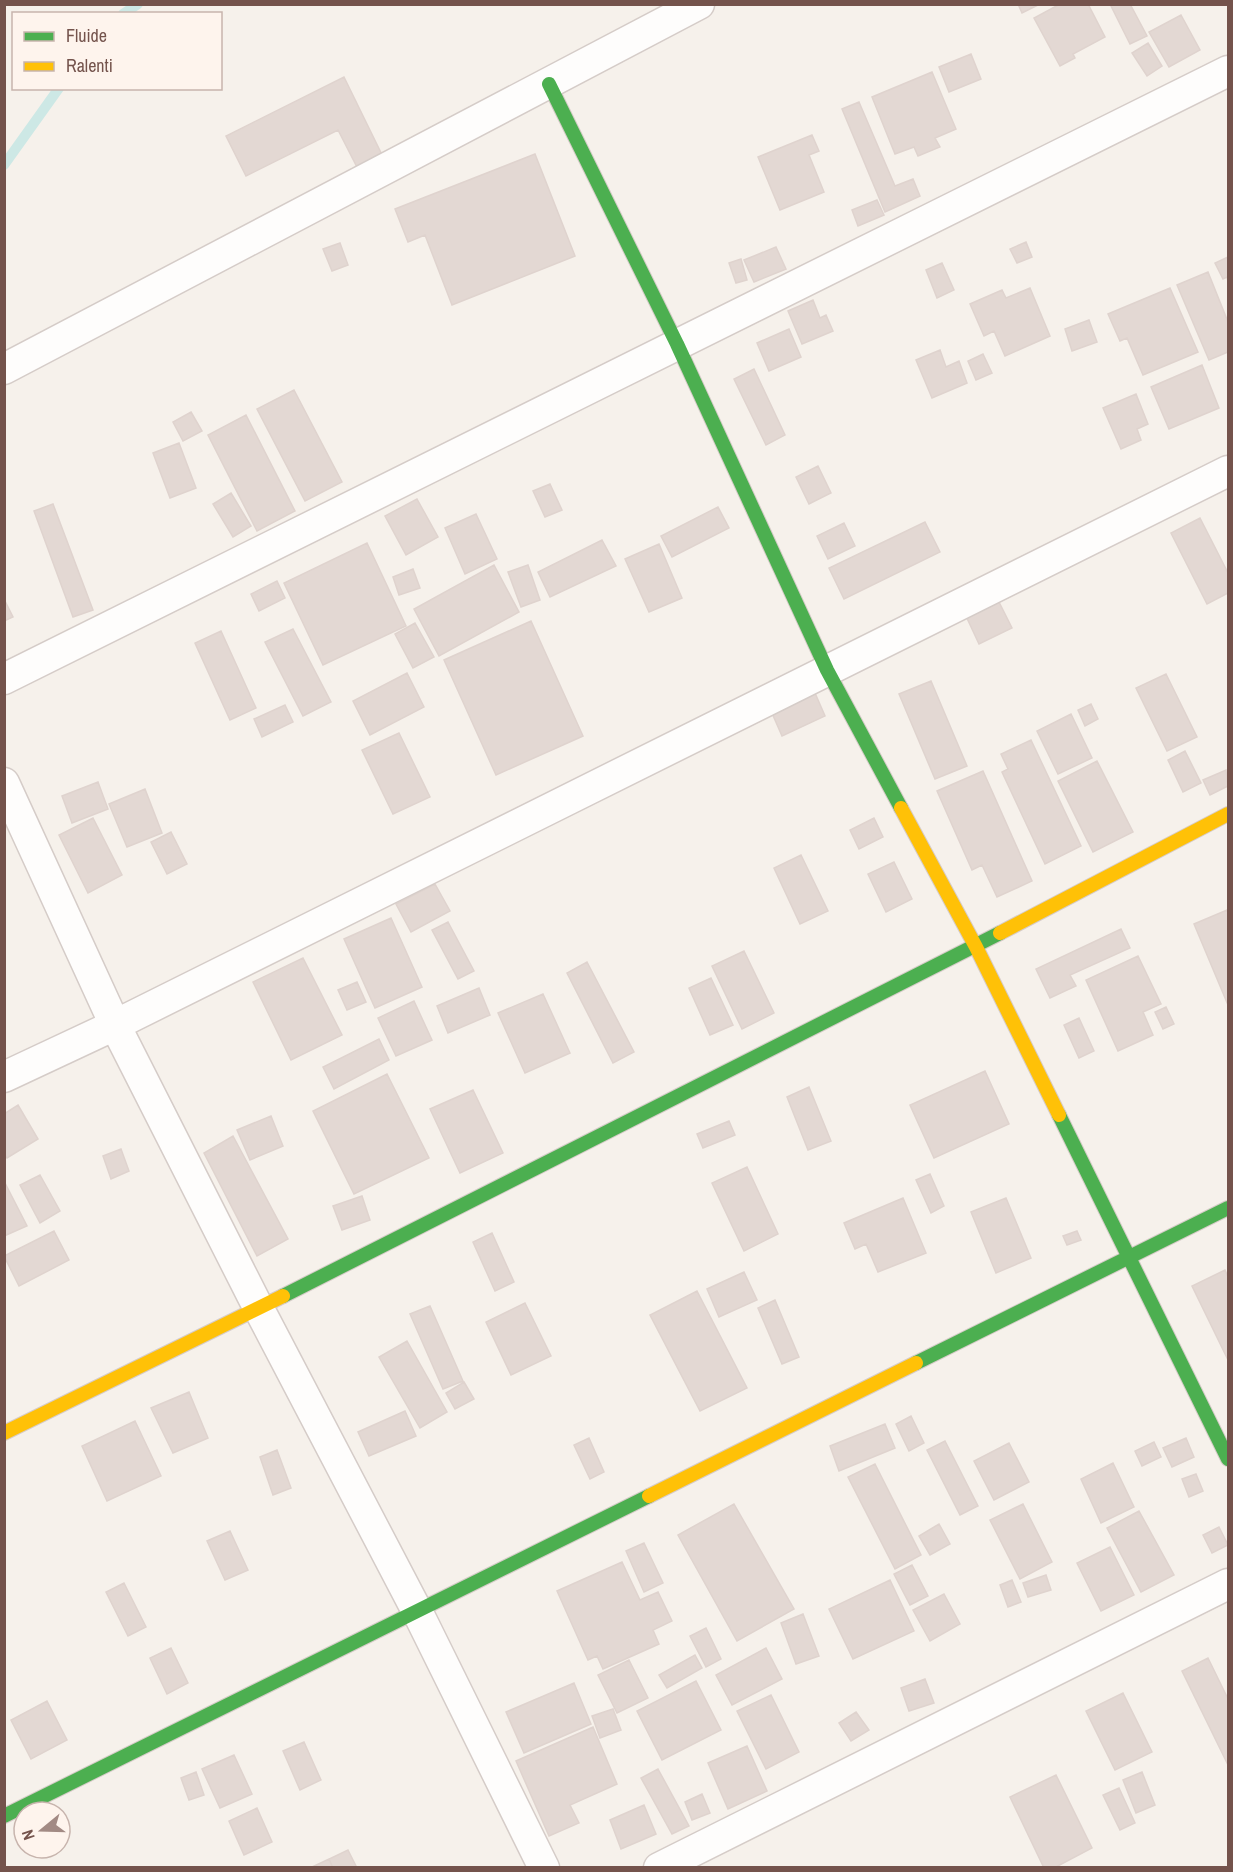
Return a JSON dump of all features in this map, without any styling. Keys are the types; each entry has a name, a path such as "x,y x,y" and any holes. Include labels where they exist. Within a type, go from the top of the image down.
{"street":[{"path":"4,369 699,4"},
{"path":"4,680 1228,71"},
{"path":"549,84 677,344 826,670 976,947 1228,1459"},
{"path":"4,1077 115,1025 1228,471"},
{"path":"4,783 115,1025 259,1309 417,1611 544,1868"},
{"path":"4,1434 259,1309 976,947 1228,814"},
{"path":"4,1815 1228,1208"},
{"path":"659,1868 1228,1584"}],"building":[{"path":"1018,4 1040,4 1022,13"},
{"path":"1060,4 1088,4 1105,37 1073,54 1075,58 1060,66 1034,18"},
{"path":"1110,4 1130,4 1147,36 1130,44"},
{"path":"1181,15 1200,50 1169,67 1149,32"},
{"path":"1148,43 1162,66 1147,76 1132,53"},
{"path":"971,54 981,79 949,92 939,67"},
{"path":"932,72 956,129 935,138 940,147 918,156 914,147 895,154 872,97"},
{"path":"344,77 385,161 360,173 338,130 246,176 226,136"},
{"path":"859,102 895,186 913,179 920,196 885,212 842,109"},
{"path":"812,135 819,151 809,155 824,192 780,210 758,157"},
{"path":"535,154 575,256 452,305 425,235 408,242 395,209"},
{"path":"877,200 884,215 858,226 852,210"},
{"path":"1026,242 1032,257 1017,263 1010,249"},
{"path":"340,243 348,265 332,271 323,249"},
{"path":"776,247 786,269 754,282 744,260"},
{"path":"1228,257 1228,281 1227,277 1223,279 1215,263"},
{"path":"741,259 747,280 736,283 729,263"},
{"path":"942,263 954,290 937,298 926,270"},
{"path":"1208,272 1228,322 1228,352 1209,360 1177,285"},
{"path":"1030,288 1050,336 1005,356 994,331 984,336 970,304 1002,290 1006,298"},
{"path":"1170,288 1198,352 1143,375 1127,338 1120,341 1108,314"},
{"path":"813,300 820,318 826,315 833,331 802,344 788,311"},
{"path":"1089,320 1097,342 1072,351 1065,329"},
{"path":"789,329 801,357 769,371 757,343"},
{"path":"940,350 946,367 959,361 967,383 932,398 916,360"},
{"path":"983,354 992,373 976,380 968,361"},
{"path":"1202,365 1219,408 1169,429 1151,387"},
{"path":"754,369 785,435 766,445 734,379"},
{"path":"294,390 342,482 305,501 257,409"},
{"path":"1136,394 1148,424 1137,429 1141,440 1121,449 1103,408"},
{"path":"191,412 202,431 183,441 173,422"},
{"path":"246,415 295,511 257,531 208,435"},
{"path":"179,443 196,488 170,498 153,453"},
{"path":"818,466 831,493 809,504 796,477"},
{"path":"550,484 562,510 545,517 533,491"},
{"path":"231,493 251,526 233,537 213,504"},
{"path":"417,499 438,537 406,555 385,516"},
{"path":"53,504 93,610 73,617 34,511"},
{"path":"718,507 729,528 672,557 661,536"},
{"path":"476,514 497,559 465,574 445,528"},
{"path":"1200,518 1228,573 1228,593 1207,604 1171,533"},
{"path":"925,522 940,552 844,599 829,568"},
{"path":"844,523 855,546 828,559 817,536"},
{"path":"602,540 616,566 550,597 538,572"},
{"path":"367,543 406,626 323,665 284,583"},
{"path":"659,544 682,598 649,612 625,559"},
{"path":"494,565 519,612 439,656 414,609"},
{"path":"528,565 540,600 521,607 508,572"},
{"path":"413,569 420,588 399,595 393,577"},
{"path":"277,581 285,598 259,611 251,594"},
{"path":"4,599 13,617 4,621"},
{"path":"998,600 1012,628 979,644 966,616"},
{"path":"531,621 583,736 496,775 444,660"},
{"path":"415,623 434,657 413,668 395,634"},
{"path":"293,629 331,702 303,716 265,642"},
{"path":"221,631 256,708 230,720 195,643"},
{"path":"407,673 424,707 370,735 353,701"},
{"path":"1166,674 1197,737 1167,751 1136,688"},
{"path":"931,681 967,766 935,779 899,694"},
{"path":"815,693 825,716 782,736 772,713"},
{"path":"1091,704 1098,719 1085,726 1078,710"},
{"path":"285,705 293,722 262,737 254,719"},
{"path":"1071,714 1092,758 1058,774 1037,731"},
{"path":"399,733 430,797 393,814 362,750"},
{"path":"1031,740 1081,846 1045,864 1002,772 1008,769 1001,754"},
{"path":"1185,751 1201,783 1183,792 1168,760"},
{"path":"1097,761 1133,832 1093,852 1058,781"},
{"path":"1226,770 1228,786 1210,795 1203,780"},
{"path":"983,771 1032,881 997,897 982,865 972,870 937,791"},
{"path":"98,782 108,809 72,823 62,796"},
{"path":"145,789 162,833 127,847 109,804"},
{"path":"93,818 122,875 88,893 59,835"},
{"path":"874,818 883,837 859,849 850,830"},
{"path":"171,832 187,864 167,874 151,842"},
{"path":"801,855 828,911 800,924 774,868"},
{"path":"894,862 912,899 886,912 868,874"},
{"path":"435,884 450,911 411,932 396,904"},
{"path":"1227,910 1228,913 1228,1005 1194,924"},
{"path":"391,918 422,987 375,1008 344,939"},
{"path":"448,922 474,971 458,979 432,930"},
{"path":"1121,929 1130,948 1070,975 1076,986 1050,998 1036,969"},
{"path":"744,951 774,1013 742,1029 712,966"},
{"path":"1138,956 1161,1004 1143,1012 1153,1035 1118,1051 1086,980"},
{"path":"303,958 342,1035 291,1060 253,982"},
{"path":"587,962 634,1052 613,1063 567,973"},
{"path":"711,978 733,1025 710,1035 689,988"},
{"path":"357,982 366,1002 347,1010 338,990"},
{"path":"479,988 490,1015 448,1033 437,1006"},
{"path":"543,994 570,1053 525,1073 498,1013"},
{"path":"414,1001 432,1040 396,1056 378,1018"},
{"path":"1166,1007 1174,1024 1163,1029 1155,1012"},
{"path":"1079,1018 1094,1051 1079,1058 1064,1025"},
{"path":"379,1039 389,1060 334,1089 323,1067"},
{"path":"985,1071 1009,1124 934,1158 910,1105"},
{"path":"387,1074 429,1158 354,1194 313,1111"},
{"path":"809,1087 831,1141 808,1150 787,1097"},
{"path":"473,1090 503,1153 460,1173 430,1109"},
{"path":"18,1105 38,1139 7,1158 4,1154 4,1114"},
{"path":"271,1116 283,1146 250,1160 237,1130"},
{"path":"729,1121 735,1135 703,1148 697,1134"},
{"path":"233,1136 288,1239 257,1256 204,1153"},
{"path":"121,1149 129,1171 111,1179 103,1156"},
{"path":"747,1167 778,1234 744,1251 712,1183"},
{"path":"930,1174 944,1206 931,1213 916,1180"},
{"path":"40,1175 60,1211 40,1223 20,1185"},
{"path":"4,1181 27,1226 4,1236"},
{"path":"362,1196 370,1220 342,1230 333,1206"},
{"path":"903,1198 926,1253 878,1272 866,1244 855,1249 844,1223"},
{"path":"1006,1198 1031,1258 996,1273 971,1212"},
{"path":"54,1231 69,1260 19,1286 4,1256"},
{"path":"1077,1231 1081,1240 1067,1245 1063,1236"},
{"path":"492,1233 514,1282 495,1291 473,1242"},
{"path":"1225,1270 1228,1277 1228,1360 1192,1286"},
{"path":"744,1272 757,1300 719,1317 707,1289"},
{"path":"697,1291 747,1388 700,1411 650,1315"},
{"path":"775,1300 799,1357 782,1364 758,1308"},
{"path":"525,1303 551,1356 511,1375 486,1322"},
{"path":"430,1306 463,1381 443,1389 410,1314"},
{"path":"407,1341 447,1412 420,1428 379,1357"},
{"path":"464,1382 474,1399 455,1409 446,1393"},
{"path":"189,1392 208,1438 173,1453 151,1408"},
{"path":"405,1411 416,1436 369,1456 358,1432"},
{"path":"911,1416 924,1443 909,1451 896,1424"},
{"path":"135,1421 161,1476 107,1501 82,1446"},
{"path":"885,1424 895,1448 839,1471 830,1446"},
{"path":"589,1438 604,1472 590,1479 574,1445"},
{"path":"1186,1438 1194,1457 1172,1467 1163,1448"},
{"path":"945,1441 978,1506 960,1515 927,1450"},
{"path":"1154,1442 1161,1457 1142,1466 1135,1451"},
{"path":"1009,1443 1029,1482 994,1500 974,1461"},
{"path":"277,1450 291,1488 273,1495 260,1457"},
{"path":"1113,1463 1134,1507 1101,1523 1081,1479"},
{"path":"875,1464 921,1555 895,1569 848,1477"},
{"path":"1196,1474 1203,1491 1189,1497 1182,1479"},
{"path":"734,1504 794,1609 737,1641 678,1535"},
{"path":"1023,1504 1052,1562 1020,1579 990,1520"},
{"path":"1139,1511 1174,1575 1141,1592 1107,1528"},
{"path":"939,1524 950,1544 930,1555 919,1536"},
{"path":"1219,1527 1228,1545 1212,1553 1203,1535"},
{"path":"230,1531 248,1570 225,1580 207,1541"},
{"path":"644,1543 663,1583 644,1592 626,1551"},
{"path":"1110,1547 1134,1595 1101,1611 1077,1563"},
{"path":"622,1562 640,1600 658,1592 672,1621 653,1630 659,1644 603,1669 597,1656 588,1660 557,1591"},
{"path":"912,1565 928,1596 910,1605 894,1574"},
{"path":"1046,1575 1051,1590 1028,1597 1023,1583"},
{"path":"890,1580 914,1631 853,1659 829,1609"},
{"path":"1012,1580 1021,1602 1008,1607 1000,1585"},
{"path":"124,1583 146,1627 128,1636 106,1592"},
{"path":"944,1594 960,1624 930,1641 913,1610"},
{"path":"803,1614 819,1656 796,1664 781,1623"},
{"path":"706,1628 721,1659 706,1667 690,1636"},
{"path":"171,1648 188,1683 167,1694 150,1658"},
{"path":"766,1648 782,1679 732,1705 716,1675"},
{"path":"695,1655 702,1668 667,1688 659,1675"},
{"path":"1208,1658 1228,1699 1228,1765 1182,1671"},
{"path":"629,1660 648,1698 617,1713 598,1675"},
{"path":"925,1679 934,1703 909,1711 901,1688"},
{"path":"696,1681 721,1730 662,1760 637,1711"},
{"path":"574,1683 591,1724 524,1753 506,1712"},
{"path":"1123,1693 1152,1752 1115,1770 1086,1711"},
{"path":"771,1695 799,1752 766,1769 737,1711"},
{"path":"47,1701 67,1740 31,1759 11,1720"},
{"path":"613,1709 621,1730 600,1738 592,1716"},
{"path":"856,1712 869,1730 851,1741 839,1723"},
{"path":"593,1727 617,1784 570,1805 579,1823 549,1836 516,1761"},
{"path":"304,1742 321,1780 300,1790 283,1751"},
{"path":"747,1746 767,1791 728,1809 708,1763"},
{"path":"234,1755 252,1794 220,1808 202,1769"},
{"path":"658,1769 689,1826 672,1834 641,1778"},
{"path":"196,1772 204,1795 189,1800 181,1778"},
{"path":"1142,1772 1155,1805 1136,1813 1123,1780"},
{"path":"1056,1775 1092,1848 1054,1868 1044,1868 1010,1797"},
{"path":"1119,1788 1135,1823 1120,1830 1103,1795"},
{"path":"702,1794 710,1813 692,1820 685,1802"},
{"path":"644,1805 656,1834 621,1849 610,1820"},
{"path":"257,1808 272,1842 244,1855 229,1821"},
{"path":"348,1850 357,1868 333,1868 329,1859"},
{"path":"329,1859 333,1868 310,1868"}],"waterway":[{"path":"126,12 138,4"},
{"path":"4,165 58,90"}],"traffic: fast":[{"path":"549,84 677,344 827,670 901,808"},
{"path":"283,1296 1000,933"},
{"path":"1059,1115 1228,1459"},
{"path":"916,1363 1228,1208"},
{"path":"4,1816 649,1496"}],"traffic: slow":[{"path":"901,808 976,947 1059,1115"},
{"path":"1000,933 1228,814"},
{"path":"4,1433 283,1296"},
{"path":"649,1496 916,1363"}]}
